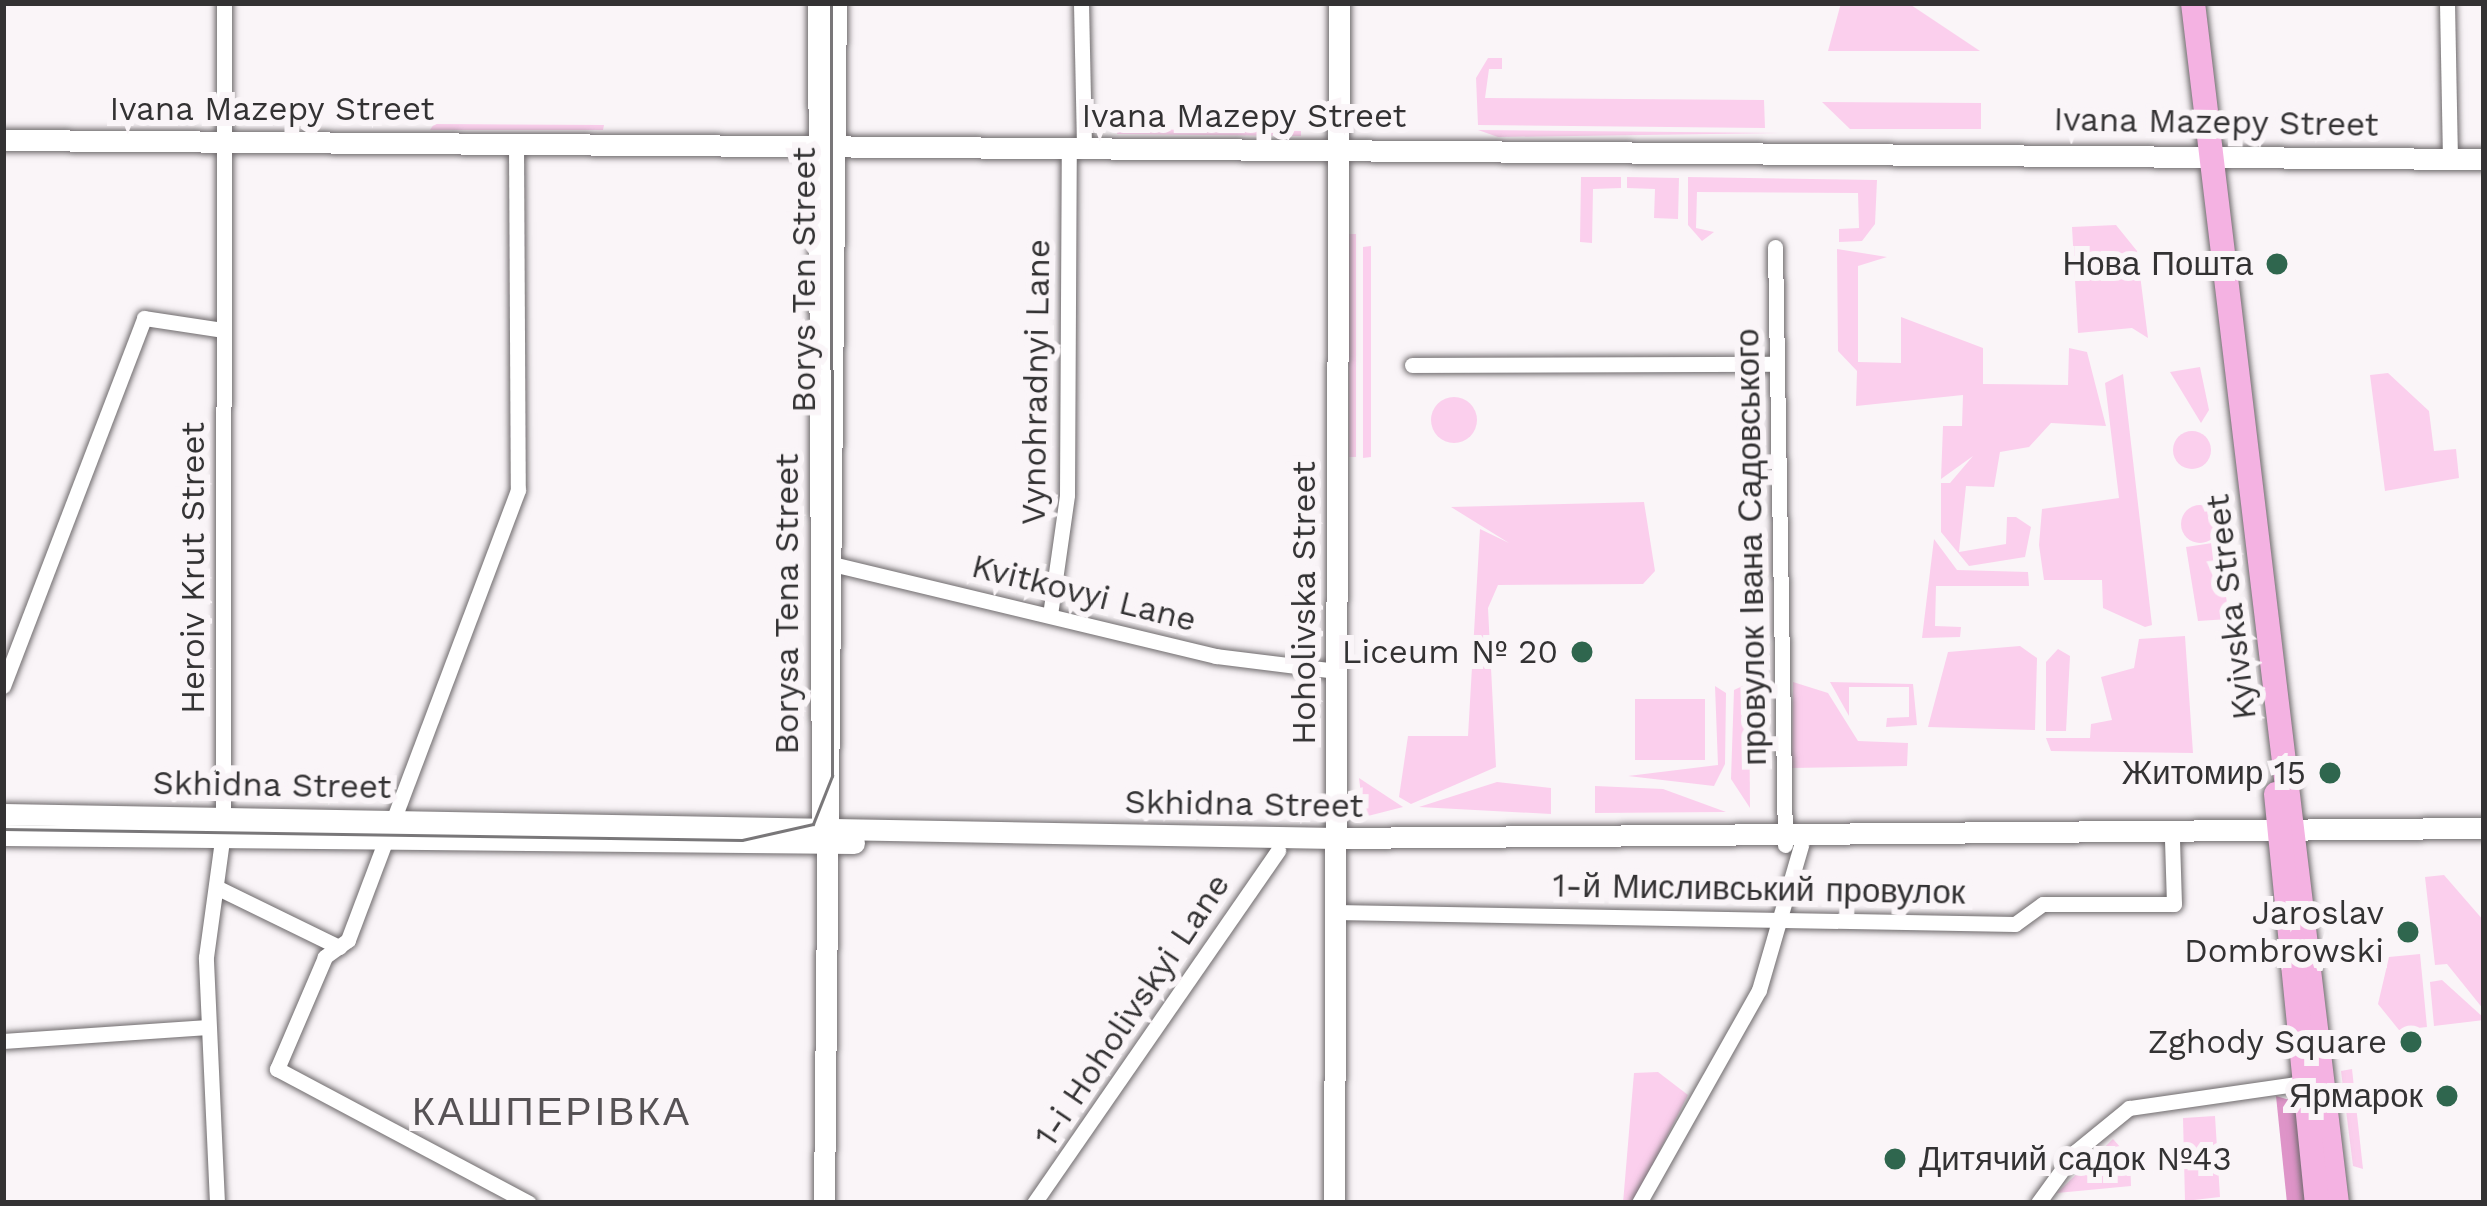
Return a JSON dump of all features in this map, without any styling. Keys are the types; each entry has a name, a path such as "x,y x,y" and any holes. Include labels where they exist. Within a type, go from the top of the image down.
{"main road":[{"name":"Kyivska Street","path":"2182,3 2206,155"},
{"name":"Kyivska Street","path":"2193,3 2206,155 2336,1203"},
{"name":"Kyivska Street","path":"2288,835 2303,1083 2317,1203"}],"street":[{"name":"Heroiv Krut Street","path":"217,1203 208,1027 223,829 224,3"},
{"path":"818,3 827,146"},
{"name":"Borys Ten Street","path":"828,562 827,146 836,3"},
{"name":"Vynohradnyi Lane","path":"1050,614 1067,495 1081,3"},
{"name":"Hoholivska Street","path":"1334,1203 1339,3"},
{"path":"2446,3 2450,159"},
{"name":"Ivana Mazepy Street","path":"3,140 2484,160"},
{"path":"516,144 518,490 389,830 339,947 277,1069 529,1203"},
{"name":"провулок Івана Садовського","path":"1640,1203 1788,919 1791,841 1775,247"},
{"path":"3,686 144,318 223,330"},
{"path":"1412,365 1776,364"},
{"name":"Kvitkovyi Lane","path":"828,562 1216,656 1337,671"},
{"name":"Borysa Tena Street","path":"824,1203 828,562"},
{"name":"Skhidna Street","path":"3,814 223,829 1336,844 2172,840 2484,828"},
{"path":"3,835 223,829"},
{"name":"Skhidna Street","path":"828,834 1278,850 1336,844"},
{"name":"Skhidna Street","path":"1791,841 2288,835 2484,840"},
{"name":"1-й Мисливський провулок","path":"1335,912 2015,924 2043,904 2174,904 2172,840"},
{"name":"1-i Hoholivskyi Lane","path":"1034,1203 1278,850"},
{"path":"218,888 339,947"},
{"path":"3,1041 208,1027"},
{"path":"2038,1203 2074,1152 2128,1108 2303,1083"}],"shaded area":[{"path":"1841,3 1908,3 1980,51 1828,51"},
{"path":"1488,58 1502,58 1502,69 1489,69 1485,98 1764,100 1765,128 1478,125 1476,78"},
{"path":"1822,102 1981,103 1981,129 1850,129"},
{"path":"434,124 604,125 603,130 430,130"},
{"path":"1117,129 1301,131 1301,136 1117,134"},
{"path":"1478,130 1781,133 1498,137"},
{"path":"1581,177 1621,177 1621,188 1593,189 1592,243 1580,242"},
{"path":"1627,177 1679,178 1678,219 1654,218 1655,189 1627,188"},
{"path":"1688,177 1877,180 1875,224 1862,241 1839,242 1839,229 1859,228 1858,193 1697,192 1696,228 1714,232 1702,241 1688,225"},
{"path":"2116,225 2137,251 2148,338 2132,328 2078,333 2072,227"},
{"path":"1349,234 1356,234 1356,457 1349,457"},
{"path":"1371,246 1371,457 1363,458 1363,247"},
{"path":"1837,249 1887,257 1858,266 1858,362 1901,363 1901,317 1983,348 1983,384 2068,385 2069,348 2087,352 2106,426 2051,423 2029,447 2000,452 1994,487 1966,486 1959,552 2006,544 2007,517 2016,517 2031,527 2025,557 1969,566 1941,532 1941,483 1950,483 1973,456 1941,479 1943,426 1962,426 1963,395 1856,406 1857,371 1838,351"},
{"path":"2200,367 2209,410 2201,423 2170,372"},
{"path":"2388,373 2429,411 2434,451 2456,449 2459,478 2385,491 2370,375"},
{"path":"2123,374 2152,625 2145,627 2103,608 2102,580 2044,580 2039,545 2042,509 2119,498 2105,383"},
{"path":"1454,397 1470,404 1477,420 1470,436 1454,443 1438,436 1431,420 1438,404"},
{"path":"2192,431 2206,436 2211,450 2206,464 2192,469 2178,464 2173,450 2178,436"},
{"path":"1644,502 1655,571 1643,584 1498,585 1488,608 1496,767 1411,804 1399,797 1408,736 1468,736 1480,529 1509,543 1451,507"},
{"path":"2200,505 2213,511 2219,524 2213,537 2200,543 2187,537 2181,524 2187,511"},
{"path":"1934,539 1957,570 2028,572 2029,586 1936,586 1935,626 1961,627 1960,637 1922,638"},
{"path":"2219,542 2229,619 2198,621 2186,547"},
{"path":"2185,636 2193,753 2051,751 2046,738 2090,738 2091,724 2112,720 2101,677 2134,668 2139,639"},
{"path":"2020,646 2037,658 2035,730 1928,727 1948,652"},
{"path":"2058,649 2070,656 2066,731 2046,731 2046,662"},
{"path":"1793,682 1828,693 1858,741 1908,743 1907,766 1792,768"},
{"path":"1830,682 1913,684 1917,725 1886,727 1887,718 1909,717 1909,687 1849,687 1849,716"},
{"path":"1749,683 1750,808 1731,779 1734,690"},
{"path":"1715,686 1726,693 1725,764 1714,786 1628,776 1718,765"},
{"path":"1635,699 1705,699 1705,760 1635,760"},
{"path":"1359,778 1403,807 1364,817"},
{"path":"1497,782 1551,788 1551,814 1419,807"},
{"path":"1595,786 1663,789 1726,812 1595,813"},
{"path":"2444,875 2484,921 2484,1010 2447,964 2435,965 2425,877"},
{"path":"2420,954 2427,1027 2399,1030 2378,1004 2389,957"},
{"path":"2442,980 2484,1020 2434,1026 2430,982"},
{"path":"2352,1069 2363,1169 2353,1166 2341,1071"},
{"path":"1658,1072 1688,1095 1633,1203 1623,1203 1634,1073"},
{"path":"2276,1096 2297,1102 2308,1203 2287,1203"},
{"path":"2215,1116 2220,1197 2185,1201 2183,1118"},
{"path":"2113,1139 2130,1158 2131,1186 2057,1193"}],"tram line":[{"path":"3,829 742,840 813,824 832,776 831,3"}],"place":[{"name":"Нова Пошта","path":"2277,264"},
{"name":"Liceum № 20","path":"1582,652"},
{"name":"Житомир 15","path":"2330,773"},
{"name":"Jaroslav Dombrowski","path":"2408,932"},
{"name":"Zghody Square","path":"2411,1042"},
{"name":"Ярмарок","path":"2447,1096"},
{"name":"Дитячий садок №43","path":"1895,1159"}],"district":[{"name":"КАШПЕРІВКА","path":"552,1112"}]}
